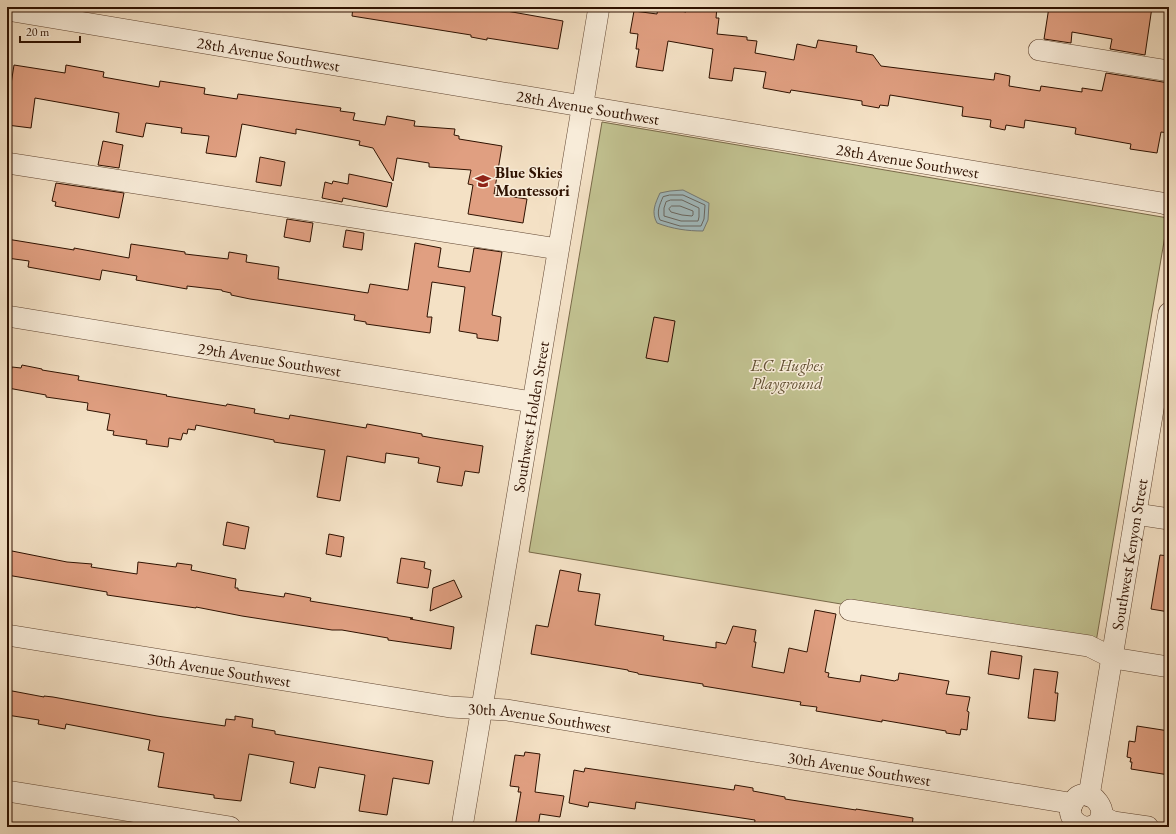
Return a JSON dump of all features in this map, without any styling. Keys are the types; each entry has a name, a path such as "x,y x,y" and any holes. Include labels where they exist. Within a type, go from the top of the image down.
{"street":[{"name":"Southwest Holden Street","path":"462,827 581,107 599,7"},
{"name":"28th Avenue Southwest","path":"7,10 1169,205"},
{"path":"1039,50 1169,71"},
{"path":"7,163 558,249"},
{"name":"Southwest Kenyon Street","path":"1081,800 1112,658 1136,514 1165,363 1169,313"},
{"name":"29th Avenue Southwest","path":"7,316 532,402"},
{"path":"1136,514 1169,519"},
{"path":"850,610 1089,646 1112,658 1169,667"},
{"name":"30th Avenue Southwest","path":"7,635 450,707 507,710 546,716 1063,802 1081,800"},
{"path":"7,791 230,827"},
{"path":"1088,825 1102,809 1097,800 1081,800 1070,810 1076,824 1088,825 1113,822 1148,827"}],"green space":[{"name":"E.C. Hughes Playground","path":"602,122 1168,218 1095,648 1087,645 529,552"}],"water":[{"path":"683,190 709,203 708,220 703,231 691,231 669,227 657,223 655,219 655,204 660,193"}],"building":[{"path":"353,7 484,7 563,21 558,49 487,38 487,40 471,37 471,35 352,16"},
{"path":"658,7 686,12 687,7 717,7 716,18 719,18 717,34 747,37 747,40 757,41 755,53 794,60 797,44 816,48 818,40 857,46 856,52 873,55 881,66 994,80 995,73 1010,76 1009,86 1040,91 1041,86 1082,92 1082,88 1102,91 1106,73 1169,83 1166,106 1169,106 1169,133 1161,132 1157,153 1130,149 1131,144 1075,134 1076,128 1025,120 1024,128 1006,125 1005,130 990,127 991,120 962,116 963,107 890,95 888,106 880,105 879,108 862,105 862,101 791,90 790,93 763,88 766,72 734,68 732,81 709,78 713,49 668,41 663,71 636,67 639,49 636,49 638,34 630,33 634,11 657,14"},
{"path":"1049,7 1152,7 1145,55 1110,49 1112,39 1072,32 1071,43 1044,39"},
{"path":"14,65 65,73 66,65 104,72 103,77 159,87 160,81 205,88 204,94 237,99 238,94 341,108 340,111 355,113 353,120 385,125 387,116 415,121 414,126 455,129 454,135 459,136 459,139 502,146 494,194 527,199 523,223 468,214 473,185 468,184 471,170 429,167 429,163 397,158 393,181 373,148 359,145 360,141 296,129 296,134 242,124 236,157 206,153 209,136 181,133 182,128 146,123 143,137 116,132 119,113 35,98 31,128 7,125 7,110"},
{"path":"103,141 123,145 119,168 98,165"},
{"path":"260,157 285,162 281,186 256,182"},
{"path":"349,174 392,183 387,207 343,198 342,202 322,198 325,182 332,184 333,181 348,184"},
{"path":"56,183 124,193 119,218 55,206 56,202 52,201"},
{"path":"287,219 313,223 310,242 284,237"},
{"path":"346,230 364,233 362,250 343,247"},
{"path":"7,239 74,250 74,248 129,258 131,244 185,252 185,254 228,259 229,252 247,255 246,262 279,267 278,279 368,293 370,284 408,290 415,243 441,248 438,267 470,272 474,248 502,252 492,315 501,317 498,341 477,338 477,334 459,331 465,287 432,282 427,317 432,317 430,333 366,324 366,322 354,320 355,315 250,299 231,295 231,293 222,290 187,286 187,289 136,280 137,276 102,270 100,280 28,267 29,261 7,258"},
{"path":"654,317 675,321 668,362 646,358"},
{"path":"22,365 79,376 78,380 226,406 227,404 255,409 254,413 289,419 290,415 366,428 367,424 422,434 422,436 483,446 479,473 465,471 462,486 437,482 440,467 418,463 419,458 386,453 385,463 347,456 340,501 317,497 325,450 274,442 274,440 196,425 195,430 188,429 187,434 183,433 181,440 169,438 168,447 146,444 147,440 113,435 114,431 107,430 110,414 87,410 88,403 46,397 46,395 8,388 12,367 21,368"},
{"path":"227,522 249,527 245,549 223,545"},
{"path":"329,534 344,537 341,557 326,554"},
{"path":"7,550 67,562 92,564 91,567 137,574 138,562 176,567 177,563 192,565 191,570 236,579 235,588 238,588 238,590 284,597 285,593 311,598 310,601 413,618 410,619 454,627 451,649 388,640 388,638 342,630 332,630 242,616 196,607 107,595 107,592 7,575"},
{"path":"1160,555 1169,556 1169,612 1151,609"},
{"path":"401,558 425,562 424,568 431,570 428,588 397,583"},
{"path":"560,570 581,574 578,591 600,594 595,625 664,636 663,640 716,648 716,642 726,644 733,626 756,630 754,642 756,642 752,667 784,673 789,648 807,652 815,610 836,614 825,672 829,673 828,677 860,682 861,675 895,681 898,680 899,673 949,681 946,694 970,697 967,711 969,712 967,730 961,729 960,735 946,733 946,731 882,720 882,722 816,711 817,707 800,705 801,702 703,686 703,684 638,674 628,670 531,654 536,625 548,627"},
{"path":"454,580 462,597 430,611 433,588"},
{"path":"991,651 1022,656 1019,679 988,674"},
{"path":"1034,669 1058,672 1055,693 1058,693 1055,721 1028,718"},
{"path":"7,690 157,716 225,726 226,719 235,720 235,716 253,719 252,727 275,731 275,734 433,761 429,784 393,778 387,815 359,811 365,775 319,767 315,788 290,783 294,762 249,754 241,801 214,798 214,795 158,787 164,753 148,750 150,740 66,724 65,729 38,724 39,720 7,715"},
{"path":"1137,726 1169,731 1169,775 1131,769 1131,758 1127,757 1129,741 1135,742"},
{"path":"525,752 540,754 535,792 564,796 560,817 540,814 538,827 515,827 521,792 518,792 519,787 510,786 515,755 524,756"},
{"path":"585,768 734,790 735,785 753,788 753,791 785,797 785,799 913,818 912,827 754,827 755,820 636,802 635,809 589,802 588,807 569,803 574,770 584,772"}],"place":[{"name":"Blue Skies Montessori","path":"483,181"}]}
